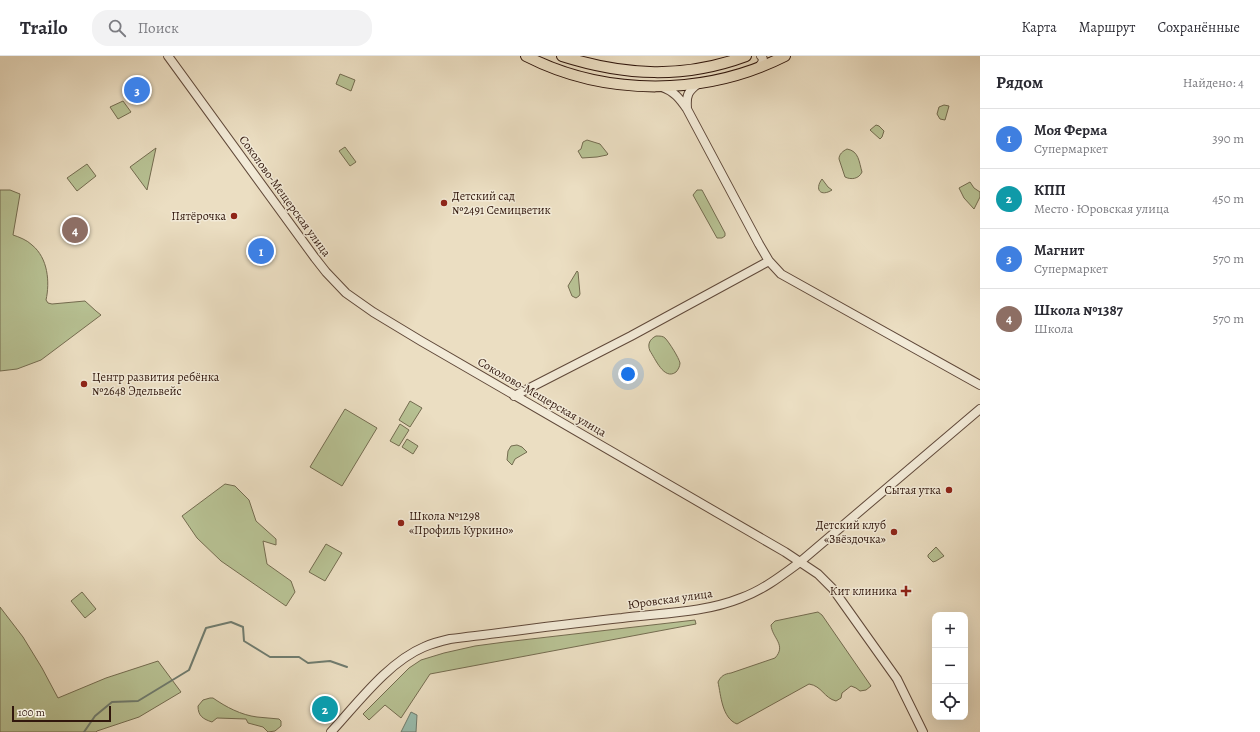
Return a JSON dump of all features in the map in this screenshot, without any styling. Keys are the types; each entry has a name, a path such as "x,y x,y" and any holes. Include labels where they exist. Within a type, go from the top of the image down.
{"main road":[{"path":"526,56 550,67 601,81 623,85 662,86 700,83 720,79 759,67 785,56"},
{"path":"562,56 607,68 649,72 698,69 746,56"}],"street":[{"name":"Соколово-Мещерская улица","path":"168,56 315,258 338,286 378,315 514,396 800,562 824,580 833,589 897,679 923,732"},
{"path":"759,67 763,62 761,56"},
{"path":"687,109 687,97 690,91 700,83"},
{"path":"662,86 673,92 687,109 769,262 781,274 980,385"},
{"path":"514,396 631,336 769,262"},
{"name":"Юровская улица","path":"331,732 388,671 415,652 438,641 547,626 707,608 741,598 762,589 777,580 800,562 980,409"}],"shaded area":[{"path":"340,74 355,80 351,91 336,84"},
{"path":"123,101 131,112 118,119 110,107"},
{"path":"944,105 949,106 945,120 940,119 937,114 939,107"},
{"path":"876,125 884,131 880,139 870,130"},
{"path":"587,140 600,144 608,154 597,157 582,158 578,151 581,149 583,142"},
{"path":"345,147 356,162 350,166 339,151"},
{"path":"156,148 147,190 130,167"},
{"path":"847,149 854,152 860,164 862,172 855,178 845,177 839,159 842,153"},
{"path":"87,164 96,176 77,191 67,178"},
{"path":"822,179 832,190 825,193 820,191 819,186"},
{"path":"970,182 974,188 980,192 980,197 974,209 964,198 959,188"},
{"path":"0,190 10,190 20,194 13,235 30,243 42,257 45,263 48,278 46,300 48,303 52,304 85,301 101,315 41,360 17,369 0,371"},
{"path":"697,190 702,190 725,233 725,236 722,238 717,238 693,195"},
{"path":"577,271 580,294 576,298 572,296 568,286"},
{"path":"656,336 662,336 665,338 676,354 680,363 679,368 672,374 668,374 660,368 650,351 650,342"},
{"path":"410,401 422,408 410,427 399,420"},
{"path":"345,409 377,428 342,486 310,467"},
{"path":"400,424 409,430 399,446 390,441"},
{"path":"407,439 418,446 413,454 402,447"},
{"path":"517,445 522,447 527,452 515,459 512,465 507,460 508,451 511,446"},
{"path":"225,484 235,486 249,500 256,521 276,539 276,545 263,541 267,564 291,581 295,592 286,606 221,561 197,538 182,516"},
{"path":"326,544 342,553 325,581 309,572"},
{"path":"936,547 944,556 933,562 928,555"},
{"path":"82,592 96,609 85,618 71,601"},
{"path":"0,607 23,637 58,698 106,678 158,661 181,692 139,717 96,732 0,732"},
{"path":"818,612 822,615 871,686 866,690 860,691 851,686 842,693 841,698 836,701 817,687 809,684 737,724 732,721 725,712 721,700 718,682 720,678 726,674 775,658 780,649 771,625 775,621"},
{"path":"695,620 696,624 430,674 401,718 385,705 369,720 363,714 409,668 421,660 444,653 475,646 505,642"},
{"path":"213,698 228,707 245,714 257,717 279,719 281,721 281,726 275,731 268,732 263,727 248,723 246,719 217,718 212,722 209,721 200,715 198,706 203,700"},
{"path":"411,712 417,715 416,732 401,732"}],"waterway":[{"path":"84,732 95,716 112,702 138,701 189,670 206,628 231,622 243,627 244,641 270,657 299,657 308,663 330,661 347,667"}],"place":[{"name":"Магнит","path":"137,90"},
{"name":"Детский сад №2491 Семицветик","path":"444,203"},
{"name":"Пятёрочка","path":"234,216"},
{"name":"Школа №1387","path":"75,230"},
{"name":"Моя Ферма","path":"261,251"},
{"name":"Центр развития ребёнка №2648 Эдельвейс","path":"84,384"},
{"name":"Сытая утка","path":"949,490"},
{"name":"Школа №1298 «Профиль Куркино»","path":"401,523"},
{"name":"Детский клуб «Звёздочка»","path":"894,532"},
{"name":"Кит клиника","path":"906,591"},
{"name":"КПП","path":"325,709"}]}
